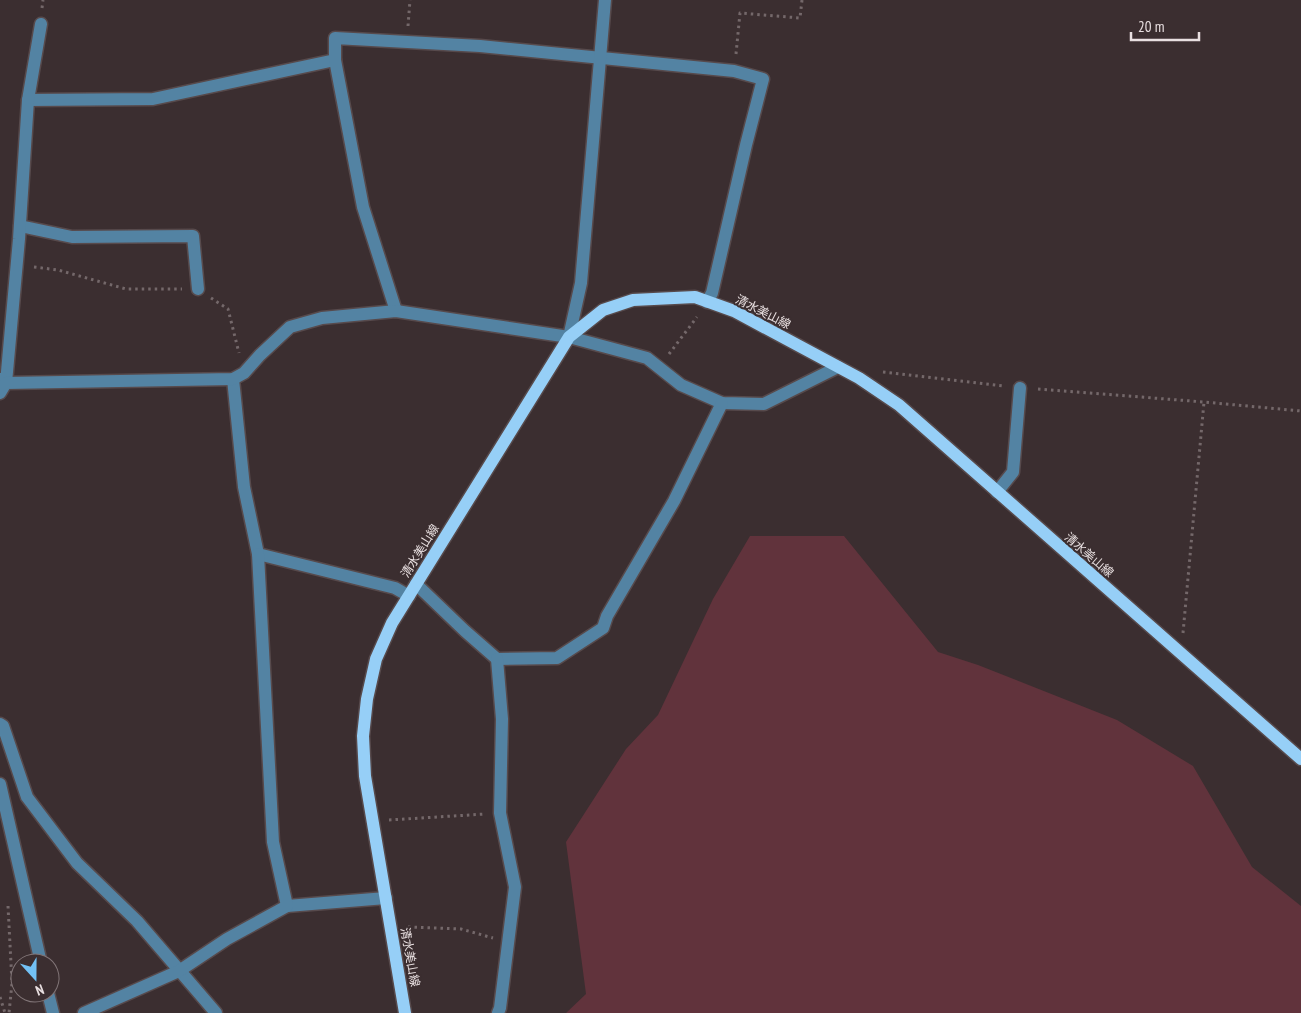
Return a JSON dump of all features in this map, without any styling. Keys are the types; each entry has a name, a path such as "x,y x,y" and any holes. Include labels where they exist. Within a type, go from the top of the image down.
{"main road":[{"name":"清水美山線","path":"405,1013 365,776 363,736 367,700 376,658 392,623 570,337 603,310 633,300 695,298 734,311 859,378 899,405 1301,759"}],"street":[{"path":"570,337 580,283 605,0"},
{"path":"41,24 28,100 17,265 2,385 239,376 290,327 322,318 396,311 570,337 647,358 681,385 722,403 764,404 838,367"},
{"path":"396,311 363,207 335,60 335,38 480,46 734,71 763,79 712,293 707,302"},
{"path":"28,100 153,99 335,60"},
{"path":"20,226 72,237 193,236 198,289"},
{"path":"239,376 244,487 258,554 273,842 287,906"},
{"path":"997,492 1014,472 1020,388"},
{"path":"416,584 465,631 498,658 557,658 603,628 607,616 674,501 722,403"},
{"path":"258,554 395,588 409,596"},
{"path":"498,658 502,720 500,813 515,887 498,1013"},
{"path":"0,724 3,726 27,797 77,863 137,920 216,1013"},
{"path":"0,784 39,953"},
{"path":"84,1013 179,971 226,939 287,906 386,898"}],"path":[{"path":"407,42 410,0"},
{"path":"734,71 740,14 800,18 802,0"},
{"path":"17,265 58,270 126,289 198,289 228,309 239,376"},
{"path":"658,368 707,302"},
{"path":"859,378 872,371 1020,388 1301,411"},
{"path":"1181,653 1204,402"},
{"path":"386,820 500,813"},
{"path":"8,897 12,983 9,1013"},
{"path":"401,927 461,929 508,942"},
{"path":"0,997 5,1013"}],"shaded area":[{"path":"750,536 844,536 938,652 978,665 1117,720 1193,766 1252,867 1301,906 1301,1013 566,1013 586,994 566,842 626,749 658,715 713,599"}]}
